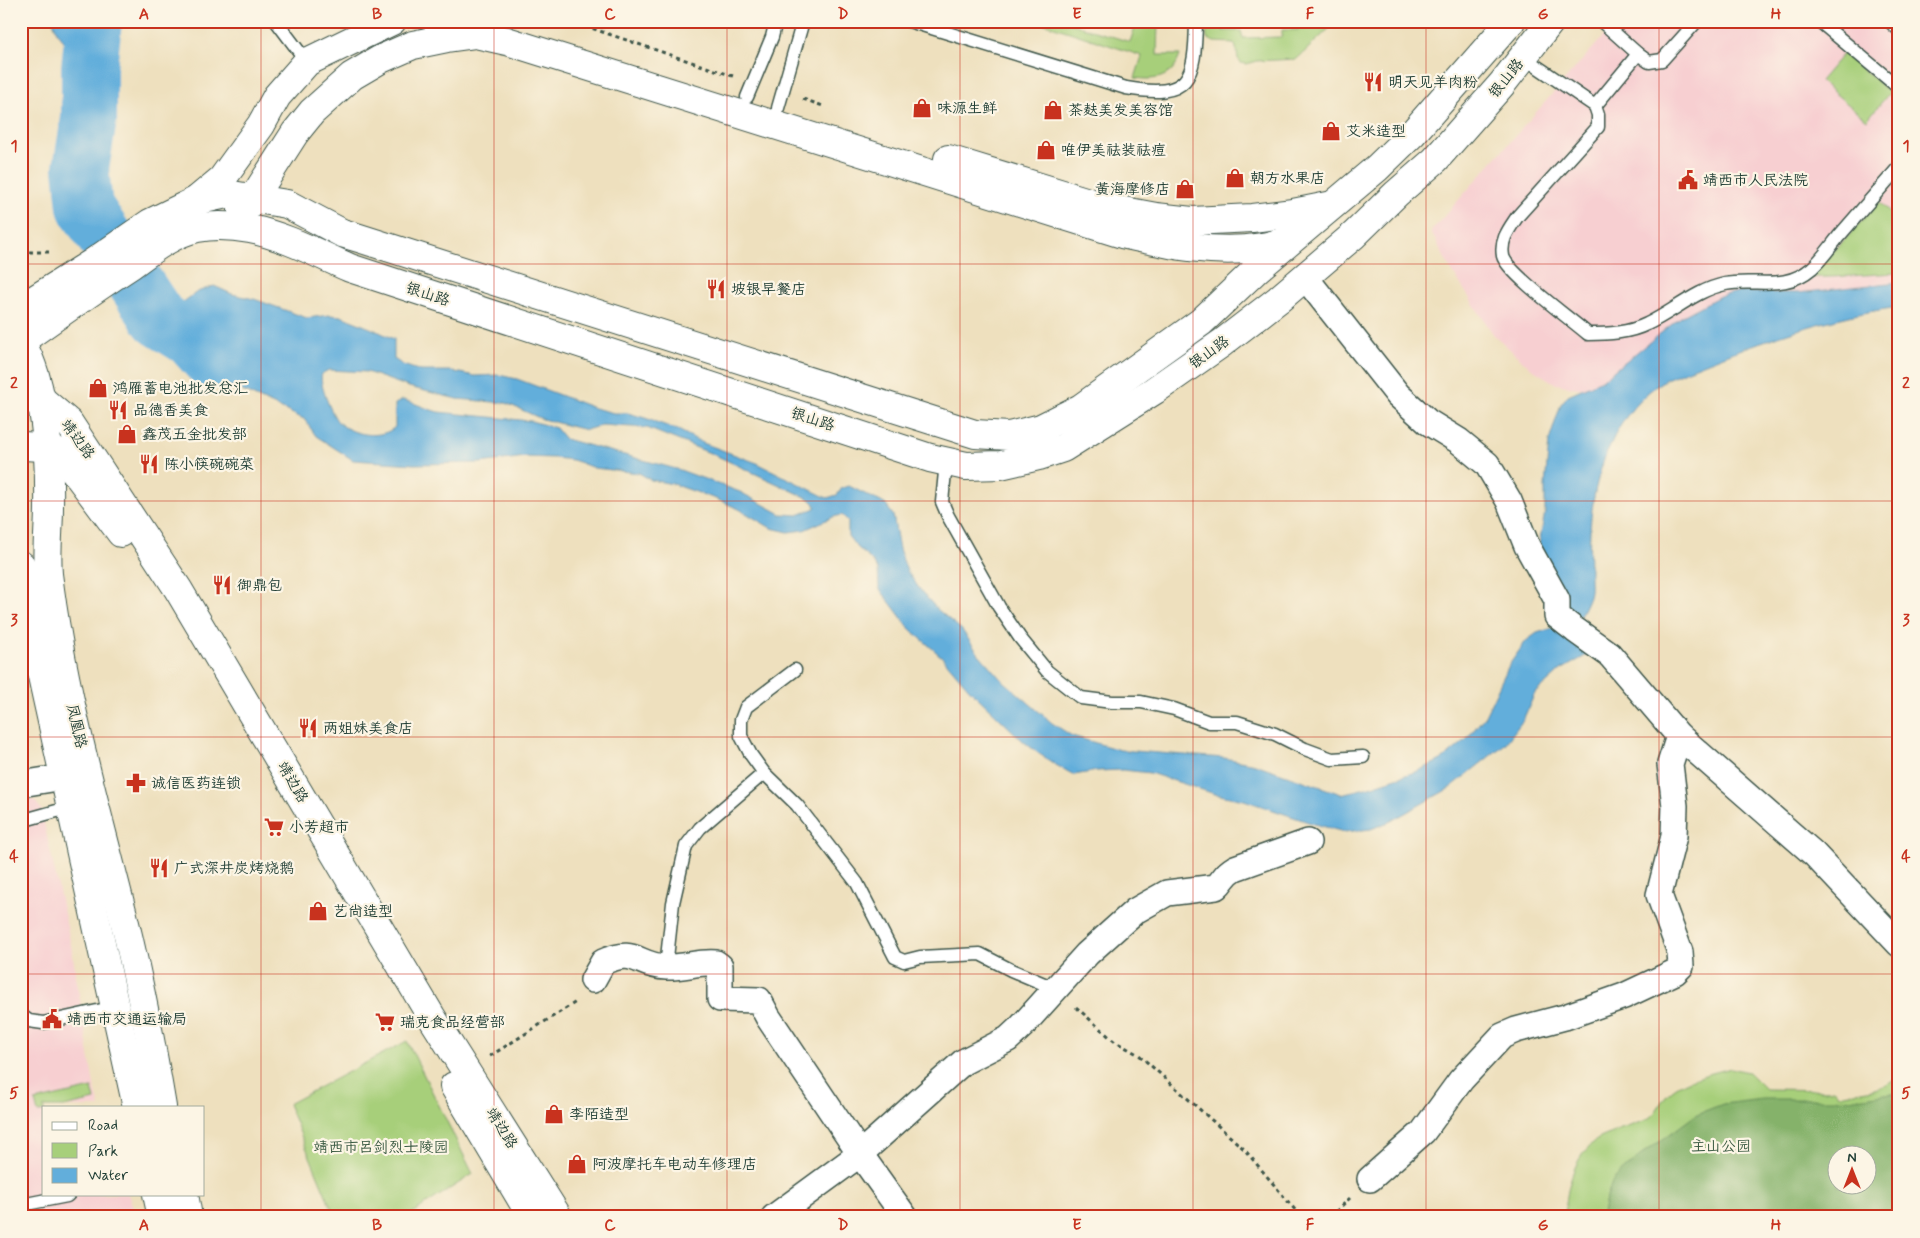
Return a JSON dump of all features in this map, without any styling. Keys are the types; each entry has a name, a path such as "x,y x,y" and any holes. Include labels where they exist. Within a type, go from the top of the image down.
{"main road":[{"name":"银山路","path":"21,342 98,273 154,234 222,179 261,125 277,96 307,62 392,21"},
{"name":"银山路","path":"499,21 750,90 1108,208 1156,217 1192,221 1252,218 1293,213 1332,205"},
{"name":"银山路","path":"195,201 226,194 254,197 287,204 351,235 974,434 1009,436 1041,428 1089,403 1201,322 1257,269 1377,168 1412,134 1510,21"},
{"name":"银山路","path":"154,234 197,228 227,227 250,229 281,239 350,268 946,462 966,466 1001,465 1063,448 1155,390 1214,349 1305,277 1435,160 1502,84 1551,21"},
{"name":"银山路","path":"197,228 246,208 295,133 312,112 352,76 381,58 413,45 476,34 507,41 1122,234 1191,248 1261,248 1292,239 1327,235 1373,216"},
{"name":"银山路","path":"21,308 98,273"},
{"name":"凤凰路","path":"21,342 32,399 34,446 50,476 48,572 65,671 102,836 122,912 154,1058 162,1106"},
{"name":"靖边路","path":"32,399 69,423 178,589 431,1016 558,1217"},
{"name":"靖边路","path":"34,446 61,454 161,585 415,1021 532,1217"},
{"name":"凤凰路","path":"21,565 29,616 137,1106"},
{"path":"157,1196 162,1217"},
{"path":"184,1196 188,1217"}],"street":[{"path":"1305,277 1398,395 1428,422 1458,440 1487,464 1509,501 1527,546 1557,600 1566,623 1610,655 1679,736 1814,854 1899,944"},
{"path":"1370,1179 1423,1132 1461,1080 1502,1036 1516,1030 1565,1017 1624,996 1675,972 1680,966 1680,952 1659,895 1674,836 1675,806 1670,764 1679,736"},
{"path":"21,784 64,777"},
{"path":"774,1217 860,1154 963,1062 1008,1039 1087,954 1135,911 1167,893 1216,886 1222,881 1225,874 1235,868 1308,842"},
{"path":"593,980 603,962 622,955 634,957 646,964 666,967 716,963 720,966 720,999 759,1000 768,1017 860,1154 905,1217"}],"lane":[{"path":"276,21 307,62"},
{"path":"750,90 772,37 776,21"},
{"path":"780,100 803,21"},
{"path":"909,21 1126,88 1166,92 1183,84 1194,66 1196,21"},
{"path":"1601,21 1649,62 1662,60 1697,21"},
{"path":"1819,21 1899,88"},
{"path":"1889,21 1899,30"},
{"path":"1595,106 1638,54"},
{"path":"1522,57 1595,106 1598,115 1598,127 1517,217 1507,231 1503,244 1503,257 1514,273 1588,334 1623,332 1646,324 1702,292 1724,284 1764,284 1792,279 1812,268 1899,167"},
{"path":"946,462 942,502 999,607 1020,638 1047,671 1081,698 1112,702 1141,702 1174,710 1209,722 1237,722 1265,731 1332,759 1363,758"},
{"path":"794,670 746,707 741,720 741,736 751,755 764,773 797,806 857,884 895,957 904,961 920,957 980,954 1011,970 1056,989"},
{"path":"666,967 673,903 686,846 700,828 764,773"},
{"path":"21,821 71,807"},
{"path":"21,1015 29,1021 43,1023 115,1007"},
{"path":"21,1205 67,1196"}],"path":[{"path":"570,21 750,90"},
{"path":"780,100 830,108"},
{"path":"490,1056 584,996 592,989 593,980"},
{"path":"1056,989 1114,1041 1139,1055 1244,1149 1301,1217"}],"shaded area":[{"name":"靖西市人民法院","path":"1617,21 1874,21 1899,43 1899,282 1797,293 1738,292 1662,334 1602,380 1583,389 1556,384 1535,371 1493,334 1448,265 1431,231"},
{"path":"21,796 35,801 41,809 71,945 94,1085 100,1106 42,1106 42,1196 129,1196 134,1210 100,1217 21,1217"}],"green space":[{"path":"1036,21 1063,21 1130,42 1137,21 1158,21 1157,55 1180,55 1173,69 1163,76 1150,79 1135,78 1142,56"},
{"path":"1205,21 1223,21 1223,31 1241,31 1243,38 1282,37 1282,30 1298,30 1298,21 1336,22 1297,59 1256,61 1247,64 1240,63 1234,43 1214,42 1207,38"},
{"path":"1844,53 1890,92 1867,120 1820,81"},
{"path":"1879,202 1898,219 1891,223 1899,232 1899,273 1810,277"},
{"name":"靖西市吕剑烈士陵园","path":"407,1041 473,1174 406,1217 335,1217 288,1104"},
{"name":"主山公园","path":"1731,1068 1748,1072 1765,1089 1835,1090 1838,1095 1879,1088 1899,1077 1899,1217 1565,1217 1571,1177 1586,1150 1596,1140 1649,1118 1671,1091 1696,1078"},
{"path":"92,1088 95,1100 68,1106 42,1106 42,1112 38,1113 35,1101"},
{"name":"主山公园","path":"1899,1092 1899,1217 1602,1217 1613,1180 1636,1159 1697,1114 1723,1104 1762,1099 1849,1099"}],"water":[{"path":"53,21 103,21 98,69 98,89 102,111 88,166 90,183 96,204 109,212 82,229 74,228 65,221 70,215 71,202 62,156 74,111 76,63 71,51 57,32"},
{"path":"1899,282 1899,307 1809,326 1723,356 1666,379 1648,392 1620,426 1602,466 1592,509 1590,591 1576,623 1539,545 1545,512 1549,441 1561,404 1568,395 1602,380 1681,317 1720,296 1738,292 1798,293"},
{"path":"214,286 232,294 254,299 307,318 330,315 341,316 394,339 394,359 403,365 421,371 450,371 475,376 499,375 517,379 594,408 614,413 628,413 645,418 678,430 703,443 757,463 827,498 837,495 842,488 849,486 885,504 893,515 899,549 907,571 938,610 962,630 978,653 999,677 1052,723 1072,736 1120,750 1224,758 1255,764 1341,794 1418,771 1443,759 1466,740 1485,716 1509,665 1526,641 1537,633 1556,627 1594,651 1561,670 1535,693 1523,720 1505,744 1450,788 1391,821 1371,829 1344,832 1244,800 1215,794 1150,773 1123,770 1097,771 1074,775 1038,753 1023,741 970,690 942,657 910,629 879,588 878,570 873,562 848,536 848,521 842,515 804,530 788,532 771,528 739,509 673,484 651,480 639,473 594,468 573,460 525,457 480,463 414,464 353,460 316,436 304,419 232,386 218,387 204,369 152,327 132,306 175,308 197,292","holes":["329,370 367,372 409,387 457,399 506,403 542,419 586,430 602,425 647,428 715,455 810,499 815,504 815,508 798,515 781,514 740,492 680,470 565,439 556,428 531,421 438,412 403,400 395,404 395,427 382,434 358,433 344,426 335,418 326,398 321,378 322,374"]}],"waterway":[{"path":"94,21 89,68 89,119 81,168 85,207 159,319 191,339 209,359"}],"place":[{"name":"明天见羊肉粉","path":"1373,82"},
{"name":"味源生鲜","path":"922,108"},
{"name":"茶麸美发美容馆","path":"1053,110"},
{"name":"艾米造型","path":"1331,131"},
{"name":"唯伊美祛装祛痘","path":"1046,150"},
{"name":"朝方水果店","path":"1235,178"},
{"name":"靖西市人民法院","path":"1688,180"},
{"name":"黄海摩修店","path":"1185,189"},
{"name":"坡银早餐店","path":"716,289"},
{"name":"鸿雁蓄电池批发总汇","path":"98,388"},
{"name":"品德香美食","path":"118,410"},
{"name":"鑫茂五金批发部","path":"127,434"},
{"name":"陈小筷碗碗菜","path":"149,464"},
{"name":"御鼎包","path":"222,585"},
{"name":"两姐妹美食店","path":"308,728"},
{"name":"诚信医药连锁","path":"136,783"},
{"name":"小芳超市","path":"274,827"},
{"name":"广式深井炭烤烧鹅","path":"159,868"},
{"name":"艺尚造型","path":"318,911"},
{"name":"靖西市交通运输局","path":"52,1019"},
{"name":"瑞克食品经营部","path":"385,1022"},
{"name":"李陌造型","path":"554,1114"},
{"name":"阿波摩托车电动车修理店","path":"577,1164"}]}
